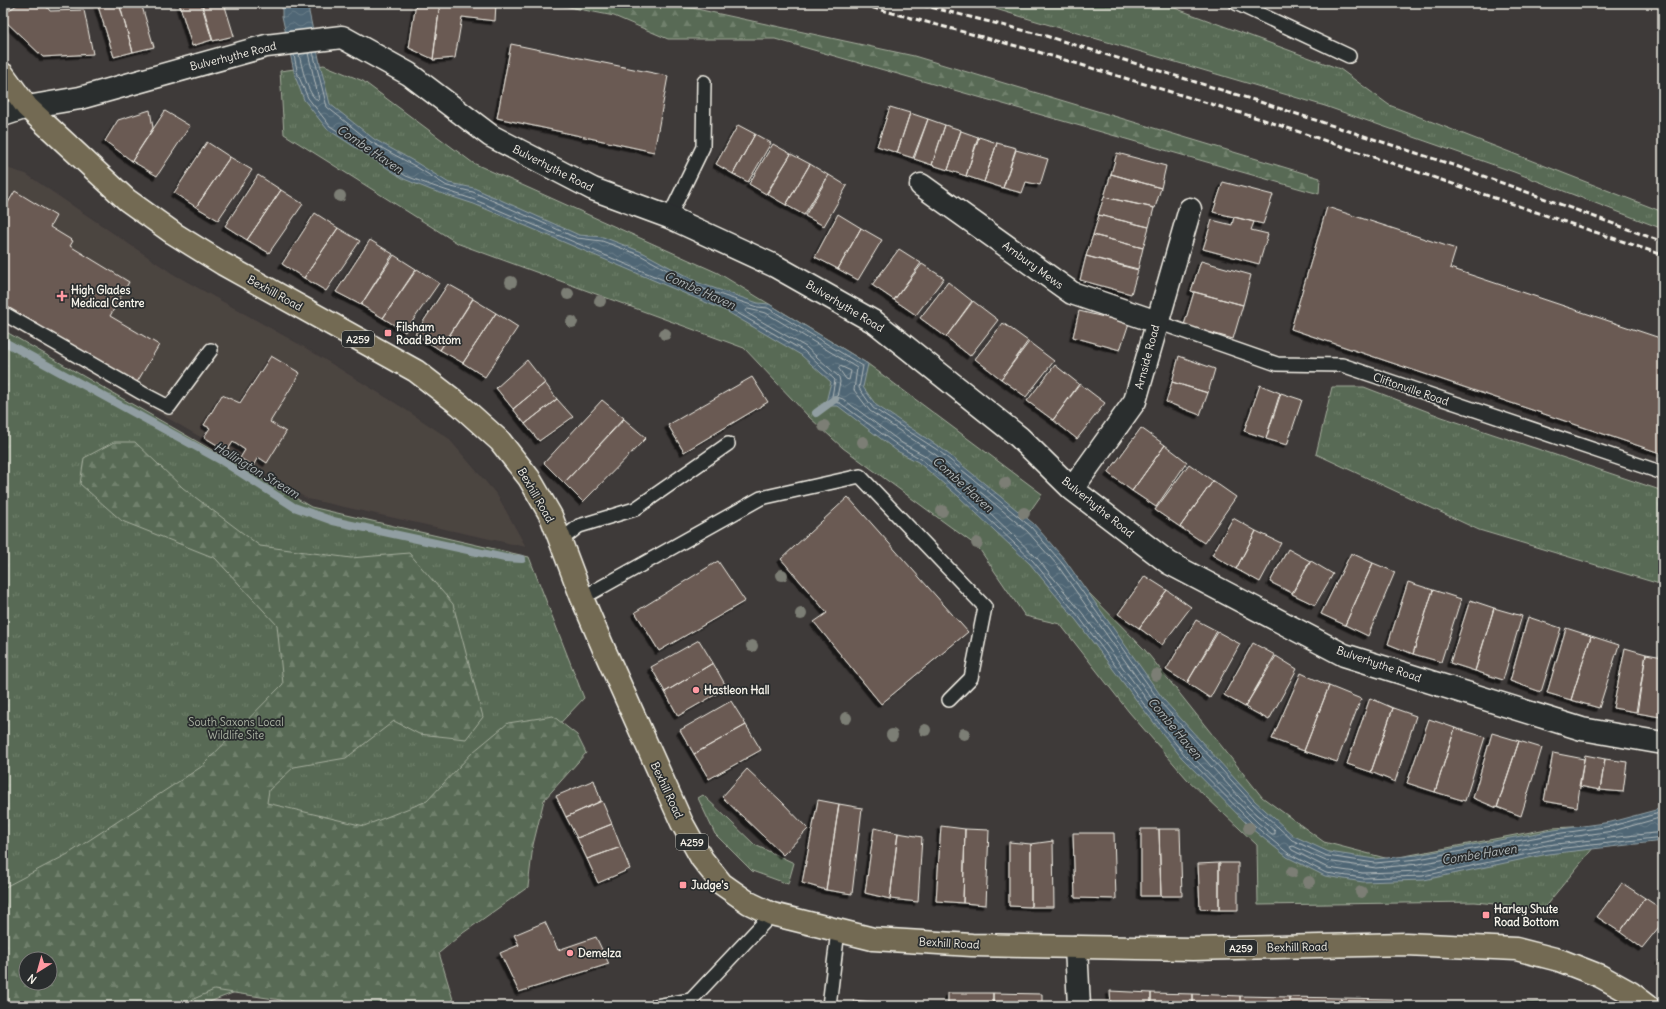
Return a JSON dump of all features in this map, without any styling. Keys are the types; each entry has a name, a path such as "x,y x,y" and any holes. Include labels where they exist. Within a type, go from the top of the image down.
{"highway":[{"name":"Bexhill Road","path":"3,74 27,107 127,200 173,233 223,264 416,371 460,405 500,441 529,478 551,516 582,598 666,789 702,859 722,884 749,903 772,914 873,939 972,945 1193,949 1406,944 1516,948 1558,960 1600,976 1631,993 1648,1006"}],"street":[{"name":"Bulverhythe Road","path":"3,114 27,107 80,98 266,46 342,37 408,74 491,136 593,189 669,217 774,266 876,323 1019,437 1072,489 1169,563 1344,655 1582,729 1663,743"},
{"name":"Arnbury Mews","path":"921,185 1072,293 1157,322"},
{"name":"Arnside Road","path":"1072,489 1135,401 1190,209"},
{"path":"1076,947 1079,1006"}],"lane":[{"path":"1236,3 1349,56"},
{"path":"669,217 703,147 704,82"},
{"path":"3,313 136,390 169,407 211,350"},
{"name":"Cliftonville Road","path":"1157,322 1277,364 1342,365 1663,473"},
{"path":"560,541 579,526 635,509 728,444"},
{"path":"582,598 761,498 860,476 985,607 971,678 949,700"},
{"path":"656,1006 691,1000 772,914"},
{"path":"829,1006 838,930"}],"shaded area":[{"path":"3,167 26,174 173,274 304,347 400,406 448,438 497,495 526,547 308,499 3,323"}],"green space":[{"path":"549,3 669,3 914,56 1320,178 1319,194 775,39 668,39 614,16"},
{"path":"975,3 1161,3 1340,69 1389,105 1663,212 1663,229 1514,172 1325,106"},
{"path":"324,65 363,81 473,163 718,273 868,364 1042,494 1021,524 1145,650 1262,797 1324,842 1389,859 1552,828 1612,825 1543,909 1475,902 1258,905 1257,845 1187,779 1129,712 1060,624 1025,616 978,547 843,448 809,417 744,348 459,244 284,134 280,71"},
{"name":"South Saxons Local Wildlife Site","path":"3,330 311,507 529,557 584,698 347,949 199,1006 3,1006"},
{"path":"1332,387 1364,387 1442,417 1663,491 1663,585 1479,530 1316,454"},
{"path":"114,442 135,442 183,488 260,546 351,558 409,553 453,604 483,717 466,739 419,734 394,721 346,758 294,767 269,790 267,803 364,826 427,801 473,752 508,723 553,716 577,735 586,753 544,800 533,845 528,887 463,933 439,953 454,1003 451,1006 288,1006 281,1000 214,990 178,1006 3,1006 3,888 68,854 201,767 283,684 277,625 215,558 122,521 80,484 84,458"},
{"path":"703,795 755,845 794,863 788,884 752,871 715,834 698,798"},
{"path":"1541,1002 1544,1006 1525,1006 1522,1003"}],"water":[{"name":"Combe Haven","path":"282,3 309,3 309,12 330,104 374,139 449,183 474,188 579,235 603,237 642,252 699,283 758,303 769,304 868,364 863,387 876,405 941,448 1034,524 1065,560 1164,700 1255,801 1294,836 1329,852 1375,859 1417,855 1554,830 1611,822 1663,808 1663,841 1548,854 1424,880 1363,882 1325,876 1287,857 1252,829 1181,757 1076,620 1030,564 958,496 918,462 897,451 838,406 827,406 826,402 831,382 801,355 726,311 474,204 431,190 404,179 327,129 304,100 295,76 282,16"}],"building":[{"path":"20,3 44,3 50,11 84,10 93,54 43,57 3,19 3,14"},
{"path":"97,3 119,3 133,52 114,57"},
{"path":"119,3 141,3 154,47 133,52"},
{"path":"179,3 201,3 212,40 192,46"},
{"path":"202,3 224,3 234,36 213,41"},
{"path":"416,3 440,3 433,59 409,48"},
{"path":"440,3 496,3 495,21 462,17 455,58 433,60"},
{"path":"511,44 668,76 654,152 497,118"},
{"path":"890,107 910,113 897,153 877,146"},
{"path":"150,110 153,128 132,161 105,141 118,120"},
{"path":"165,111 190,126 157,176 132,161"},
{"path":"910,113 928,119 913,158 897,153"},
{"path":"928,119 945,125 932,165 914,159"},
{"path":"738,125 755,134 733,174 716,164"},
{"path":"945,125 961,130 948,170 932,165"},
{"path":"961,131 978,137 966,176 948,170"},
{"path":"755,134 771,143 748,182 733,174"},
{"path":"979,137 997,143 984,182 966,176"},
{"path":"207,142 230,157 196,207 174,193"},
{"path":"997,143 1016,148 1003,188 984,182"},
{"path":"773,144 791,154 766,194 749,184"},
{"path":"1016,150 1048,159 1040,185 1026,182 1022,193 1003,188"},
{"path":"1117,153 1166,166 1161,188 1111,174"},
{"path":"791,154 810,164 786,205 767,194"},
{"path":"230,157 252,170 218,220 196,207"},
{"path":"810,164 828,175 804,215 786,205"},
{"path":"1111,174 1161,188 1155,208 1104,197"},
{"path":"258,175 281,190 247,240 225,226"},
{"path":"829,175 847,186 824,226 805,216"},
{"path":"1223,182 1273,195 1263,224 1213,212"},
{"path":"281,190 303,204 269,253 247,240"},
{"name":"High Glades Medical Centre","path":"15,191 56,216 50,227 73,241 70,246 129,282 110,316 159,345 133,389 3,311 3,211"},
{"path":"1104,197 1154,208 1149,227 1098,215"},
{"path":"1327,207 1456,249 1450,268 1663,339 1663,454 1291,329"},
{"path":"315,213 338,228 304,278 282,264"},
{"path":"838,214 861,228 838,269 815,257"},
{"path":"1099,215 1149,227 1143,248 1093,235"},
{"path":"1234,217 1254,222 1251,230 1268,234 1259,264 1203,249 1212,220 1232,225"},
{"path":"338,228 360,241 326,291 304,278"},
{"path":"861,228 882,240 858,280 838,269"},
{"path":"1093,235 1143,248 1138,269 1086,256"},
{"path":"370,240 393,254 361,305 336,292"},
{"path":"899,249 921,263 894,300 872,285"},
{"path":"394,255 416,269 383,318 361,305"},
{"path":"1086,256 1138,270 1131,294 1080,280"},
{"path":"1201,261 1251,275 1243,305 1191,291"},
{"path":"922,264 944,278 916,315 894,300"},
{"path":"417,269 439,283 405,332 383,318"},
{"path":"948,282 972,301 946,337 920,318"},
{"path":"448,284 473,298 440,350 415,334"},
{"path":"1194,292 1243,305 1233,339 1184,325"},
{"path":"473,299 496,313 463,363 440,350"},
{"path":"973,301 998,320 970,356 946,337"},
{"path":"1079,311 1129,323 1120,350 1073,337"},
{"path":"496,313 518,327 485,377 463,363"},
{"path":"1003,323 1028,341 1001,379 975,359"},
{"path":"1029,342 1054,361 1026,397 1001,379"},
{"path":"271,356 300,373 270,422 286,432 267,463 258,457 253,466 240,458 245,450 233,442 227,451 204,437 210,428 204,425 222,395 240,403"},
{"path":"1179,356 1215,369 1208,393 1172,382"},
{"path":"527,360 545,383 513,409 496,388"},
{"path":"1055,365 1079,384 1053,420 1027,401"},
{"path":"752,377 768,402 684,452 668,425"},
{"path":"1172,382 1208,393 1200,415 1166,402"},
{"path":"545,383 557,399 525,424 513,409"},
{"path":"1080,384 1105,403 1077,439 1053,420"},
{"path":"1260,385 1280,393 1266,438 1244,431"},
{"path":"1281,393 1302,400 1287,445 1266,439"},
{"path":"557,399 573,417 539,441 525,424"},
{"path":"602,400 624,418 564,483 544,463"},
{"path":"624,419 646,438 583,502 564,483"},
{"path":"1141,428 1165,445 1132,491 1108,473"},
{"path":"1165,445 1187,462 1156,507 1132,491"},
{"path":"1189,464 1213,481 1180,527 1155,510"},
{"path":"1213,481 1236,497 1204,543 1180,527"},
{"path":"848,497 968,632 881,704 814,622 827,613 781,559"},
{"path":"1233,518 1256,531 1236,569 1212,555"},
{"path":"1256,531 1281,543 1260,582 1236,569"},
{"path":"1288,549 1310,561 1292,593 1270,582"},
{"path":"1351,553 1373,563 1345,625 1321,614"},
{"path":"718,561 745,601 659,651 635,612"},
{"path":"1311,561 1333,574 1315,605 1292,594"},
{"path":"1373,563 1395,572 1368,636 1345,625"},
{"path":"1145,576 1167,590 1139,628 1118,614"},
{"path":"1408,582 1433,590 1413,654 1388,644"},
{"path":"1167,590 1191,607 1162,645 1139,628"},
{"path":"1433,590 1461,599 1441,662 1413,654"},
{"path":"1470,600 1494,608 1475,671 1450,663"},
{"path":"1494,608 1522,616 1503,680 1475,671"},
{"path":"1528,617 1561,628 1541,692 1510,681"},
{"path":"1196,620 1217,631 1187,683 1166,670"},
{"path":"1566,628 1591,636 1571,700 1547,693"},
{"path":"1218,632 1240,644 1210,698 1187,683"},
{"path":"1591,636 1619,645 1599,708 1571,700"},
{"path":"699,640 713,663 665,692 651,667"},
{"path":"1253,643 1275,655 1245,707 1224,695"},
{"path":"1625,648 1646,654 1636,712 1613,708"},
{"path":"1646,654 1663,657 1663,698 1660,717 1637,713"},
{"path":"1276,656 1297,669 1269,720 1245,707"},
{"name":"Hastleon Hall","path":"713,663 727,688 678,716 665,692"},
{"path":"1301,673 1329,686 1304,751 1272,739"},
{"path":"1329,686 1361,699 1337,762 1304,751"},
{"path":"1370,698 1393,708 1371,772 1347,764"},
{"path":"731,701 746,725 694,754 680,730"},
{"path":"1393,708 1416,716 1395,782 1371,772"},
{"path":"1429,719 1455,728 1435,792 1407,783"},
{"path":"746,725 761,750 709,779 694,754"},
{"path":"1455,728 1485,737 1465,801 1435,792"},
{"path":"1492,733 1519,741 1497,808 1473,798"},
{"path":"1519,741 1542,748 1521,816 1497,807"},
{"path":"1553,753 1584,759 1577,807 1544,801"},
{"path":"1585,755 1605,759 1600,790 1579,786"},
{"path":"1605,759 1627,762 1623,792 1600,790"},
{"path":"747,769 808,829 783,855 722,797"},
{"path":"594,780 601,801 566,817 556,796"},
{"path":"818,800 839,804 826,890 802,883"},
{"path":"602,801 612,824 577,838 566,817"},
{"path":"839,804 862,808 852,894 826,890"},
{"path":"612,824 621,847 587,859 577,838"},
{"path":"941,826 965,829 963,903 936,901"},
{"path":"874,828 898,833 890,899 865,893"},
{"path":"965,829 989,830 986,905 963,903"},
{"path":"1141,829 1159,829 1161,896 1141,896"},
{"path":"1159,829 1180,829 1182,896 1161,896"},
{"path":"898,833 922,837 918,902 890,899"},
{"path":"1073,833 1114,833 1116,899 1075,898"},
{"path":"1053,841 1054,907 1031,907 1031,844"},
{"path":"1009,842 1031,844 1031,907 1009,906"},
{"path":"621,847 630,869 598,883 587,859"},
{"path":"1219,863 1238,863 1238,910 1219,910"},
{"path":"1219,863 1219,910 1200,909 1198,864"},
{"path":"1622,883 1645,898 1620,932 1597,917"},
{"path":"1645,898 1663,910 1663,922 1642,948 1620,932"},
{"path":"545,922 558,950 596,937 609,964 519,992 500,953 519,945 514,935"},
{"path":"1663,955 1663,963 1659,961"},
{"path":"1110,991 1151,993 1151,1006 1111,1006"},
{"path":"948,993 993,993 993,1006 948,1006"},
{"path":"993,993 1042,994 1042,1006 993,1006"},
{"path":"1151,993 1193,994 1193,1006 1151,1006"},
{"path":"1193,994 1240,996 1240,1006 1193,1006"},
{"path":"1240,996 1289,997 1289,1006 1240,1006"},
{"path":"1289,997 1341,998 1341,1006 1289,1006"},
{"path":"1341,998 1392,999 1392,1006 1341,1006"},
{"path":"854,1000 906,1006 853,1006"}],"waterway":[{"name":"Hollington Stream","path":"3,341 222,461 294,507 333,521 505,558 522,559"},
{"name":"Hollington Stream","path":"816,413 835,399"}],"railway":[{"path":"855,3 1035,51 1264,120 1663,255"},
{"path":"914,3 1046,36 1254,100 1456,166 1663,242"}],"place":[{"name":"High Glades Medical Centre","path":"62,296"},
{"name":"Filsham Road Bottom","path":"388,333"},
{"name":"Hastleon Hall","path":"696,690"},
{"name":"Judge's","path":"683,885"},
{"name":"Harley Shute Road Bottom","path":"1486,915"},
{"name":"Demelza","path":"570,953"}]}
